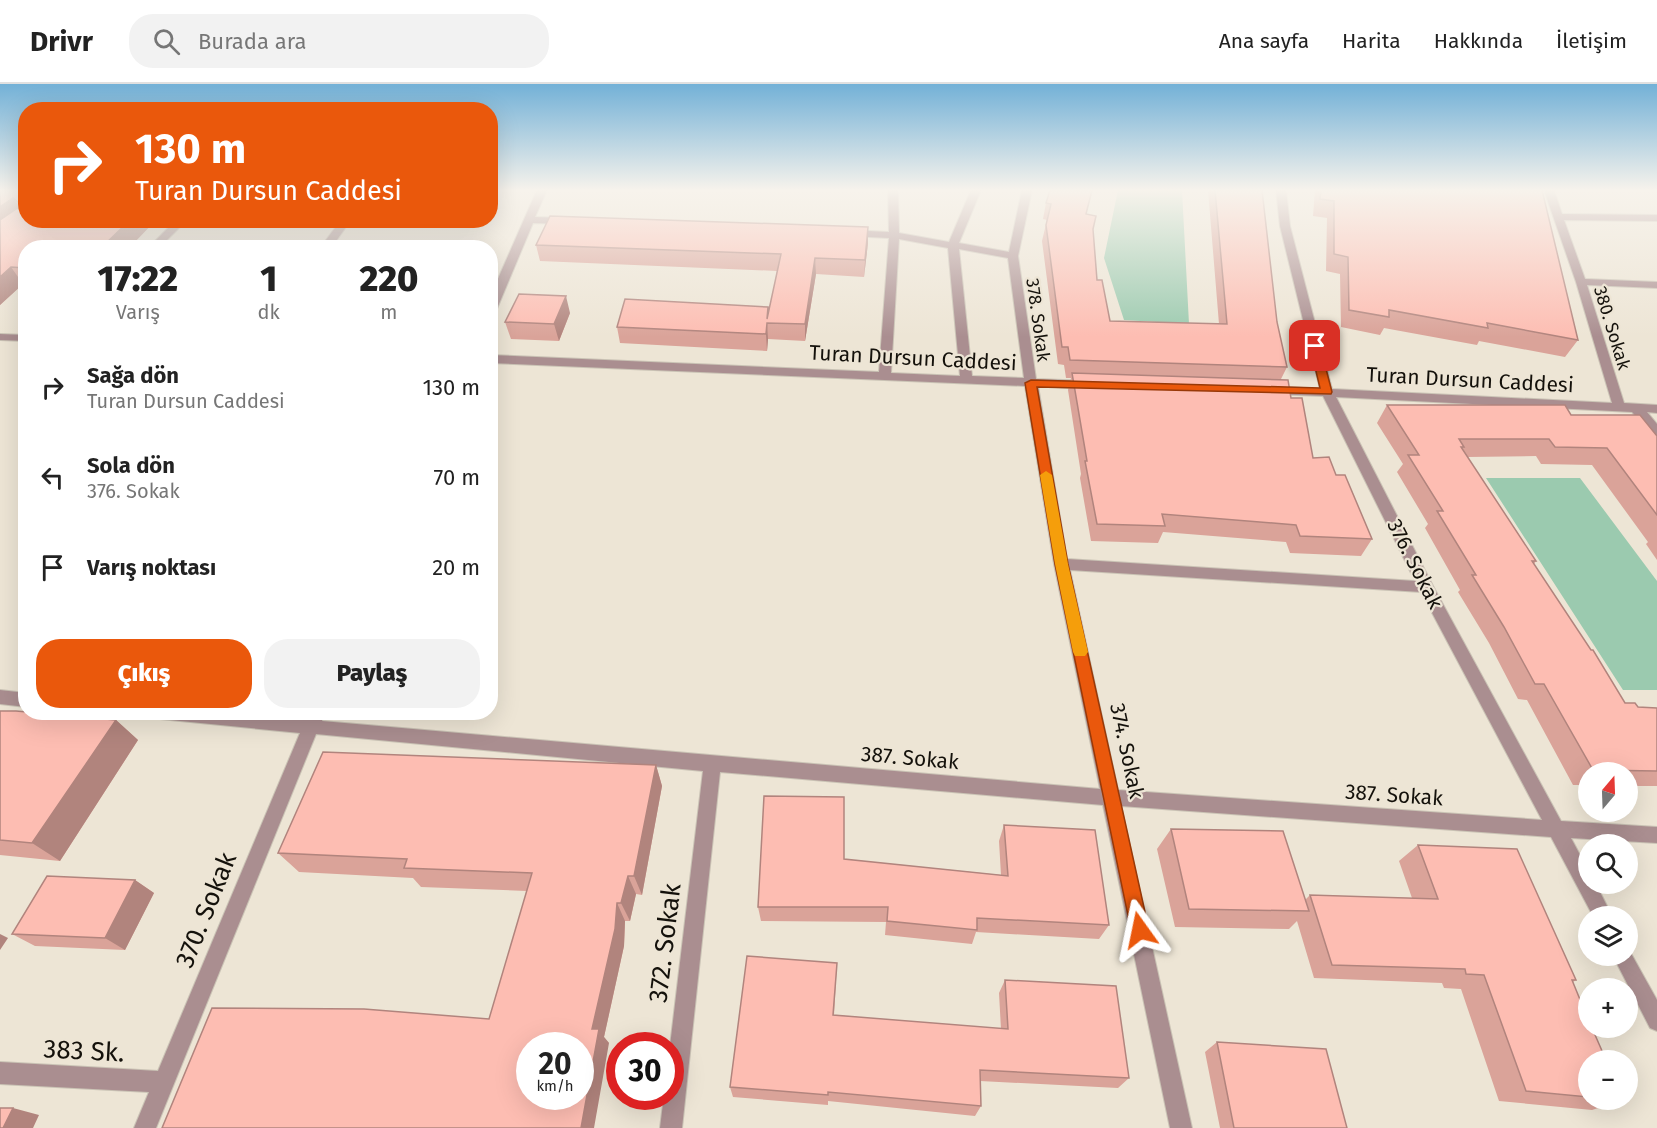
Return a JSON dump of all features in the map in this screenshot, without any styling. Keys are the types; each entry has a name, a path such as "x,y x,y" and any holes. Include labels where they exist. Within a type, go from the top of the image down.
{"street":[{"path":"498,293 523,239"},
{"path":"885,375 894,239"},
{"path":"916,239 1013,256"},
{"path":"956,239 953,245 966,380"},
{"name":"378. Sokak","path":"1017,239 1013,256 1031,383"},
{"name":"376. Sokak","path":"1288,239 1327,392 1426,587 1559,830 1598,906"},
{"name":"380. Sokak","path":"1566,239 1619,407"},
{"path":"1581,282 1657,285"},
{"path":"0,337 18,338"},
{"name":"Turan Dursun Caddesi","path":"498,359 1102,385"},
{"name":"374. Sokak","path":"1031,383 1061,564 1181,1128"},
{"name":"Turan Dursun Caddesi","path":"1256,390 1657,409"},
{"path":"1636,408 1657,432"},
{"path":"1061,564 1426,587"},
{"path":"0,697 18,698"},
{"name":"387. Sokak","path":"313,720 712,764 1112,797 1559,830 1657,835"},
{"name":"370. Sokak","path":"145,1128 313,720"},
{"name":"372. Sokak","path":"671,1128 712,764"},
{"path":"1628,966 1657,1021"},
{"name":"383 Sk.","path":"0,1073 165,1082"}],"green space":[{"path":"1108,239 1185,239 1189,324 1124,320 1104,258"},
{"path":"1486,478 1580,478 1657,581 1657,690 1623,690"}],"building":[{"path":"0,239 111,239 18,240 18,267 11,267 0,277"},
{"path":"539,239 867,239 865,260 815,258 805,324 767,323 766,334 617,327 625,299 768,307 767,319 781,254 536,245"},
{"path":"1048,239 1094,239 1097,280 1102,280 1110,321 1227,324 1219,239 1268,239 1277,322 1287,367 1070,360 1068,347 1062,347"},
{"path":"1334,239 1554,239 1578,340 1487,323 1488,328 1389,310 1389,317 1349,310 1348,257 1334,254"},
{"path":"519,294 566,296 554,324 505,322"},
{"path":"1072,373 1288,380 1291,398 1302,398 1313,458 1329,457 1336,475 1345,475 1372,539 1300,536 1296,525 1162,514 1165,526 1097,524"},
{"path":"1387,405 1565,405 1571,415 1640,415 1657,436 1657,515 1607,448 1555,447 1549,439 1459,439 1464,447 1461,447 1536,561 1532,561 1593,650 1625,703 1635,703 1638,707 1657,708 1657,771 1638,771 1638,762 1588,762 1544,684 1535,684 1472,575 1476,575 1437,511 1443,511 1408,455 1419,455"},
{"path":"0,711 18,711 18,720 116,720 32,843 0,840"},
{"path":"323,752 656,765 634,876 628,876 621,903 617,903 615,929 592,1029 599,1029 594,1056 594,1032 516,1032 516,1110 584,1110 581,1128 162,1128 212,1008 364,1009 489,1019 532,873 404,868 407,859 278,853"},
{"path":"764,796 844,797 844,859 1008,876 1004,825 1095,830 1109,925 977,918 977,930 887,921 888,907 758,907"},
{"path":"1171,829 1283,831 1309,911 1189,909"},
{"path":"1418,845 1517,849 1576,980 1572,980 1578,995 1578,1038 1596,1038 1602,1050 1578,1050 1578,1096 1526,1091 1484,975 1466,974 1465,969 1332,965 1310,895 1438,899"},
{"path":"47,876 135,880 105,938 12,934"},
{"path":"747,956 837,963 833,1015 1008,1029 1005,980 1116,986 1129,1078 980,1070 981,1106 828,1092 828,1095 730,1087"},
{"path":"1217,1042 1326,1049 1347,1128 1234,1128"},
{"path":"0,1108 13,1108 3,1128 0,1128"}],"slow traffic":[{"path":"1046,475 1061,564 1080,652"}],"route":[{"path":"1140,930 1061,564 1031,383 1327,392 1315,346"}]}
